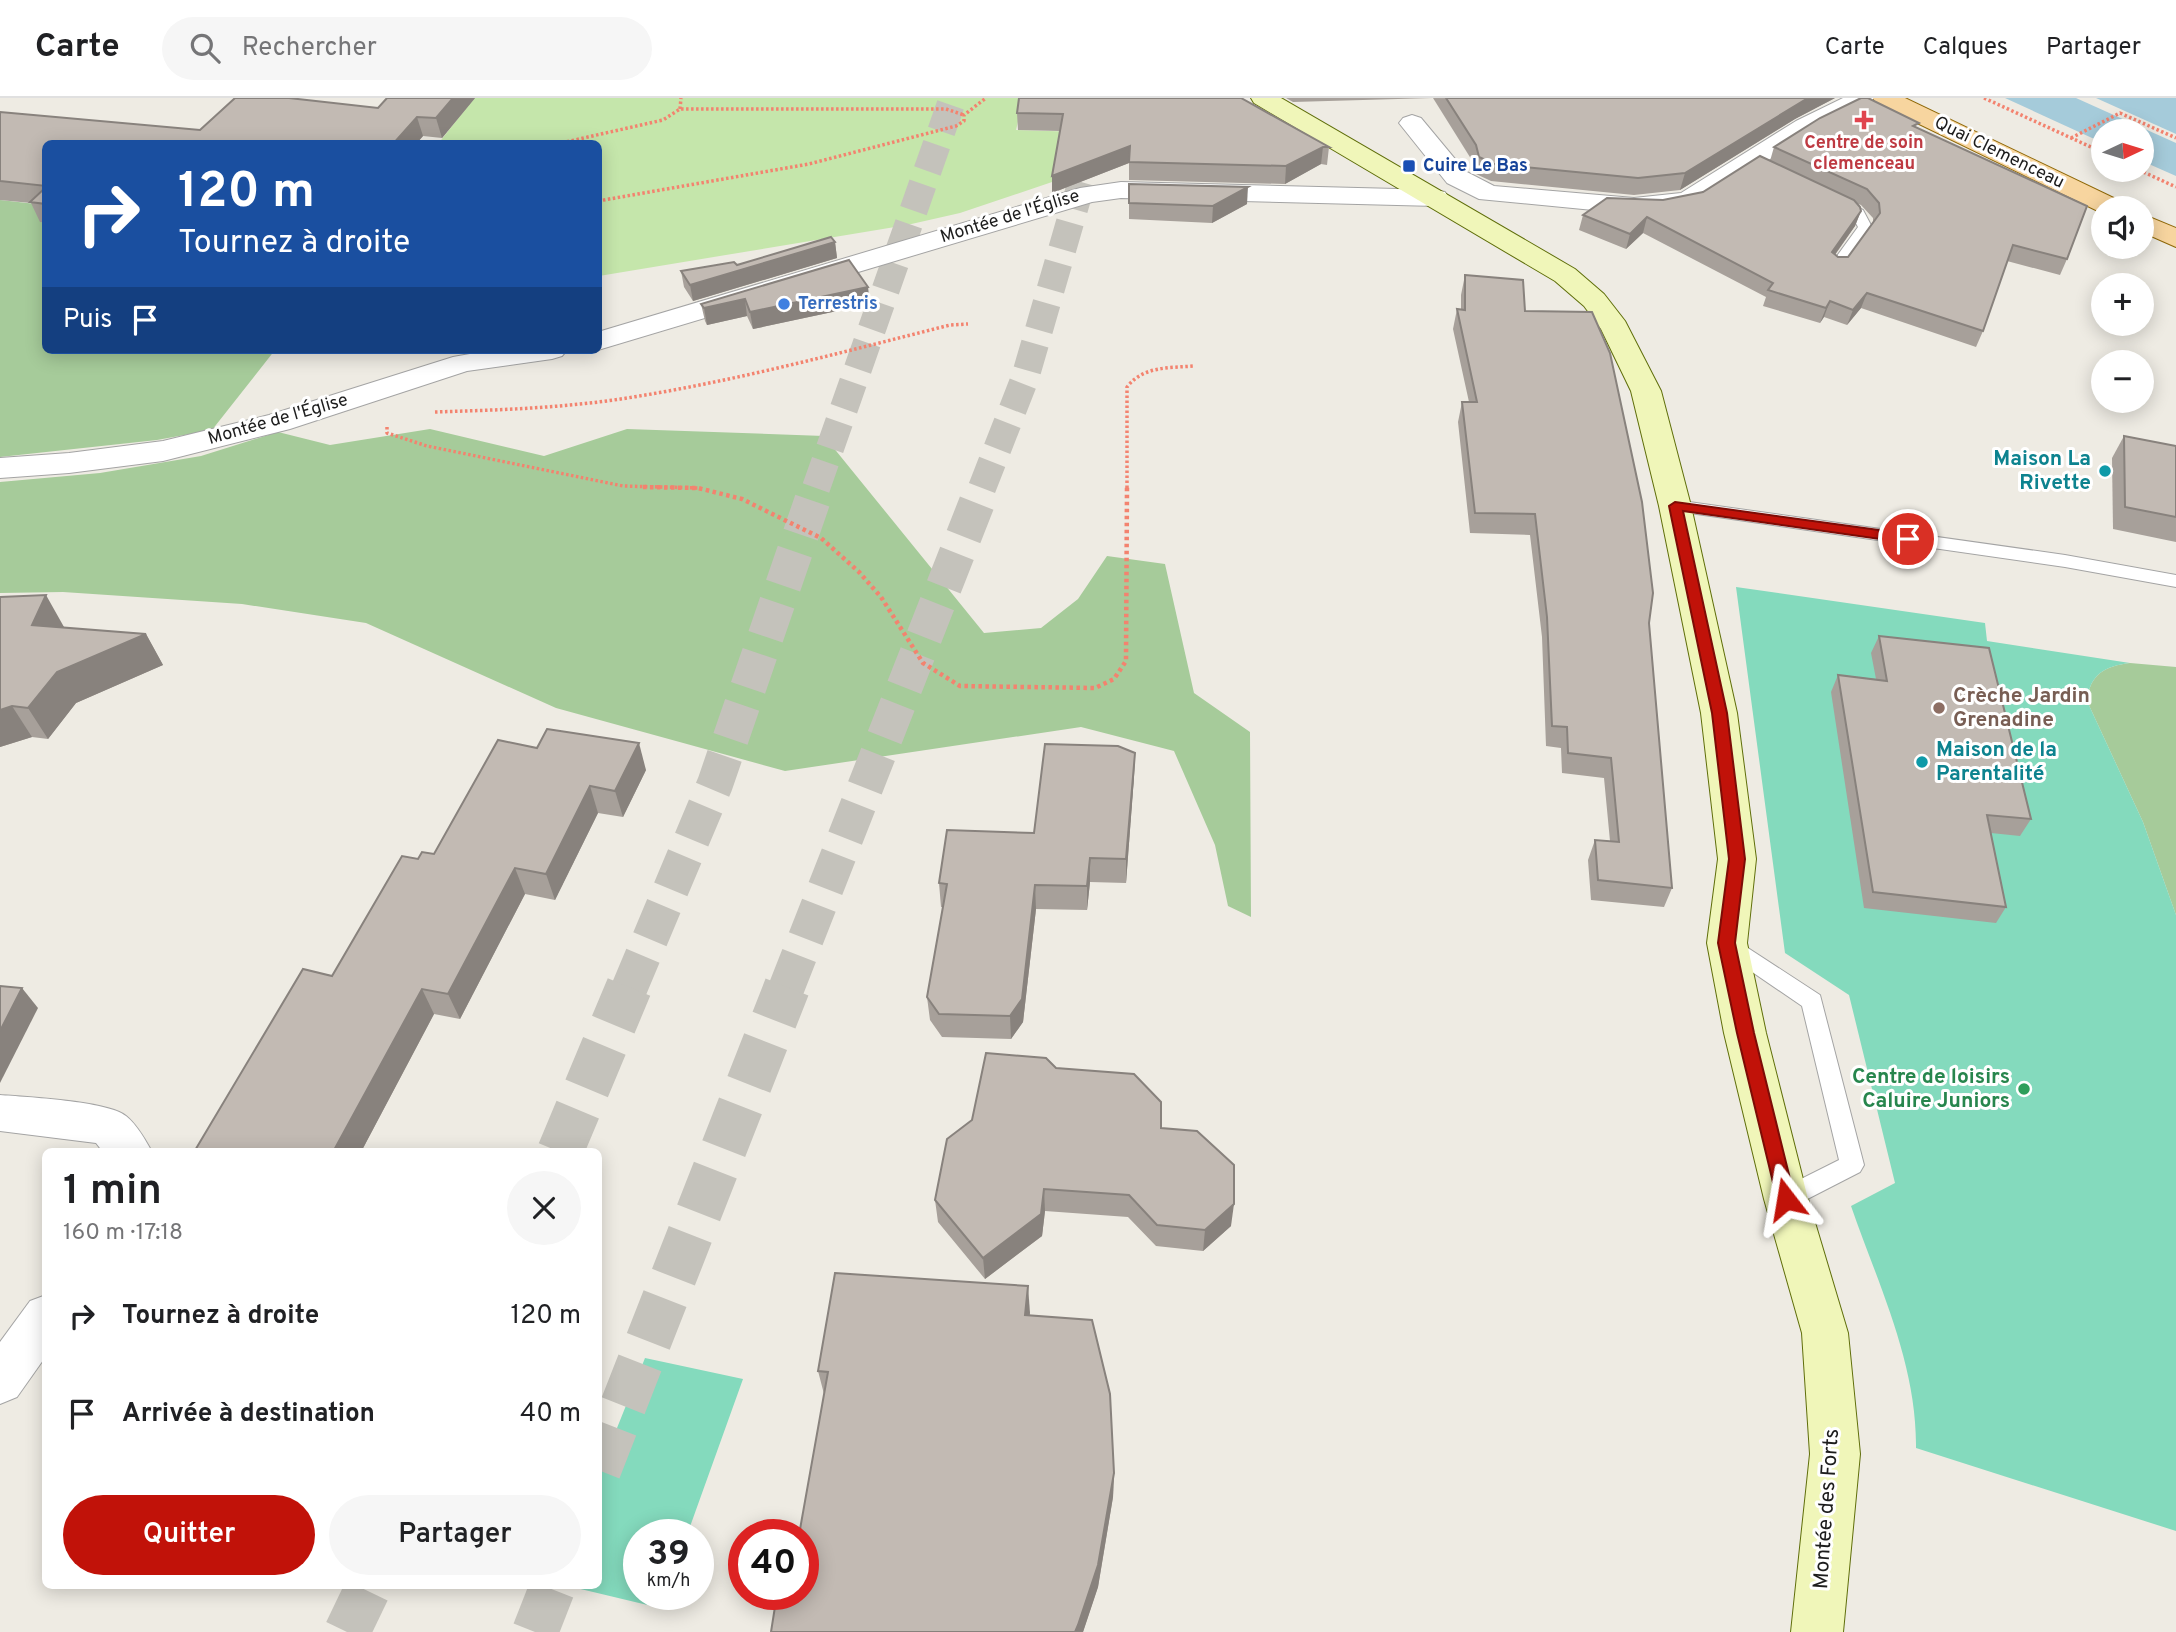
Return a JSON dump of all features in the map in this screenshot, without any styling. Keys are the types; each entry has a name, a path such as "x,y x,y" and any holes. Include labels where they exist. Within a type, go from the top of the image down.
{"main road":[{"name":"Quai Clemenceau","path":"1885,98 2091,197"},
{"path":"2154,228 2176,239"}],"street":[{"name":"Montée des Forts","path":"1263,98 1556,269 1601,309 1615,327 1634,361 1646,391 1675,506 1720,713 1737,859 1727,943 1745,1033 1786,1199 1825,1333 1835,1454 1817,1632"},
{"path":"1412,123 1456,177 1488,193 1634,206 1659,205 1689,199 1758,164 1805,126 1862,98"},
{"name":"Montée de l'Église","path":"602,340 1089,194 1121,190 1436,198"},
{"name":"Montée de l'Église","path":"0,468 120,458 204,442 279,422 463,363 525,354"},
{"path":"0,1113 109,1127 127,1148"},
{"path":"0,1381 42,1322"}],"lane":[{"path":"1821,194 1855,210 1864,220 1865,227 1837,267"},
{"path":"1675,506 2065,561 2176,581"},
{"path":"1727,943 1811,1001 1852,1165 1786,1199"}],"path":[{"path":"680,109 681,98"},
{"path":"602,200 809,164 956,126 986,98"},
{"path":"1984,98 2091,147"},
{"path":"575,140 663,120 680,109 946,109 964,116"},
{"path":"2071,138 2120,113 2176,138"},
{"path":"2154,177 2176,187"},
{"path":"433,412 518,409 626,398 817,359 950,325 968,324"},
{"path":"388,421 387,433 427,446 623,486 698,488 742,499 821,538 859,572 881,597 923,663 944,678 960,686 1095,688 1112,683 1122,672 1126,661 1127,387 1132,378 1142,373 1193,366"}],"green space":[{"path":"474,98 1104,98 1022,105 1016,130 1082,132 1055,181 960,213 907,225 602,276 602,140 441,140"},
{"path":"0,200 42,205 42,354 272,354 212,430 157,440 0,457"},
{"path":"430,429 544,456 627,429 824,436 984,633 1041,628 1078,599 1107,556 1165,564 1194,693 1250,732 1251,917 1228,906 1215,845 1174,751 1081,727 785,771 556,708 366,623 242,604 63,592 0,593 0,482 100,473 201,456 278,432 330,445"},
{"name":"Centre de loisirs Caluire Juniors","path":"1736,587 1985,623 1987,641 2130,663 2113,666 2100,673 2091,684 2087,701 2143,822 2176,915 2176,1531 1916,1448 1915,1416 1903,1355 1884,1294 1851,1206 1895,1183 1849,995 1785,953"},
{"path":"2130,663 2176,667 2176,915 2143,822 2087,701 2091,684 2100,673 2113,666"},
{"path":"645,1358 743,1379 693,1519 623,1519 623,1599 581,1589 602,1589 602,1466"}],"water":[{"path":"2005,98 2176,98 2176,176 2154,166 2154,119 2091,119 2091,137"}],"pier":[{"path":"2076,98 2096,98 2143,119 2123,119"},
{"path":"2154,124 2176,134 2176,143 2154,133"}],"building":[{"path":"235,98 289,98 378,108 387,98 453,98 436,118 417,117 397,140 42,140 42,186 0,181 0,112 200,130"},
{"path":"1019,98 1241,98 1329,147 1323,147 1286,166 1129,162 1130,146 1052,176 1063,114 1017,113"},
{"path":"1446,98 1808,98 1685,173 1638,178 1494,164 1479,157 1476,145"},
{"path":"1861,98 1868,98 1919,123 1913,126 2087,206 2067,259 2013,245 1983,331 1867,293 1853,310 1830,301 1826,308 1768,290 1773,283 1647,217 1630,234 1583,215 1607,198 1663,200 1703,192 1760,156 1854,200 1861,211 1832,252 1838,257 1848,257 1880,213 1879,203 1867,189 1774,147 1820,118"},
{"path":"1129,184 1248,187 1213,206 1129,203"},
{"path":"42,191 42,204 30,202"},
{"path":"831,237 835,242 690,285 681,271 734,262 737,265"},
{"path":"849,260 868,287 750,312 745,299 704,308 701,304"},
{"path":"1465,275 1523,280 1525,311 1592,312 1610,353 1642,502 1653,593 1649,623 1672,888 1598,880 1595,840 1619,842 1611,758 1568,753 1567,727 1552,726 1547,617 1535,514 1475,513 1462,402 1477,402 1457,309 1465,310"},
{"path":"2124,436 2176,446 2176,517 2125,507"},
{"path":"46,595 32,625 146,634 57,672 28,708 12,706 0,710 0,597"},
{"name":"Maison de la Parentalité","path":"1879,636 1989,648 2031,819 1987,815 2006,907 1873,892 1838,675 1887,681"},
{"path":"547,729 639,743 615,791 590,786 546,874 515,868 448,994 422,989 335,1148 196,1148 303,969 332,976 402,856 418,859 422,852 434,854 498,740 537,748"},
{"path":"1045,744 1118,746 1135,753 1126,859 1090,858 1087,886 1035,885 1022,999 1010,1016 939,1014 927,997 947,884 939,883 947,830 1034,833"},
{"path":"0,986 22,988 0,1031"},
{"path":"986,1053 1046,1058 1056,1068 1134,1074 1161,1102 1161,1128 1197,1131 1234,1165 1234,1204 1205,1230 1157,1225 1129,1195 1044,1189 1041,1214 983,1258 935,1200 947,1139 972,1120"},
{"path":"835,1273 1028,1286 1025,1315 1092,1320 1110,1394 1114,1473 1098,1565 1075,1632 771,1632 774,1610 819,1610 819,1519 802,1519 828,1372 818,1371"}],"tunnel":[{"path":"816,488 953,98"},
{"path":"982,488 1025,378 1106,98"},
{"path":"629,989 715,784 817,487"},
{"path":"786,989 983,487"},
{"path":"562,1148 629,987"},
{"path":"602,1460 787,987"},
{"path":"347,1632 368,1589"},
{"path":"535,1632 552,1589"}],"place":[{"name":"Centre de soin clemenceau","path":"1864,120"},
{"name":"Cuire Le Bas","path":"1409,166"},
{"name":"Terrestris","path":"784,304"},
{"name":"Maison La Rivette","path":"2105,471"},
{"name":"Crèche Jardin Grenadine","path":"1939,708"},
{"name":"Maison de la Parentalité","path":"1922,762"},
{"name":"Centre de loisirs Caluire Juniors","path":"2024,1089"}],"route":[{"path":"1786,1199 1745,1033 1727,943 1737,859 1720,713 1675,506 1908,539"}]}
